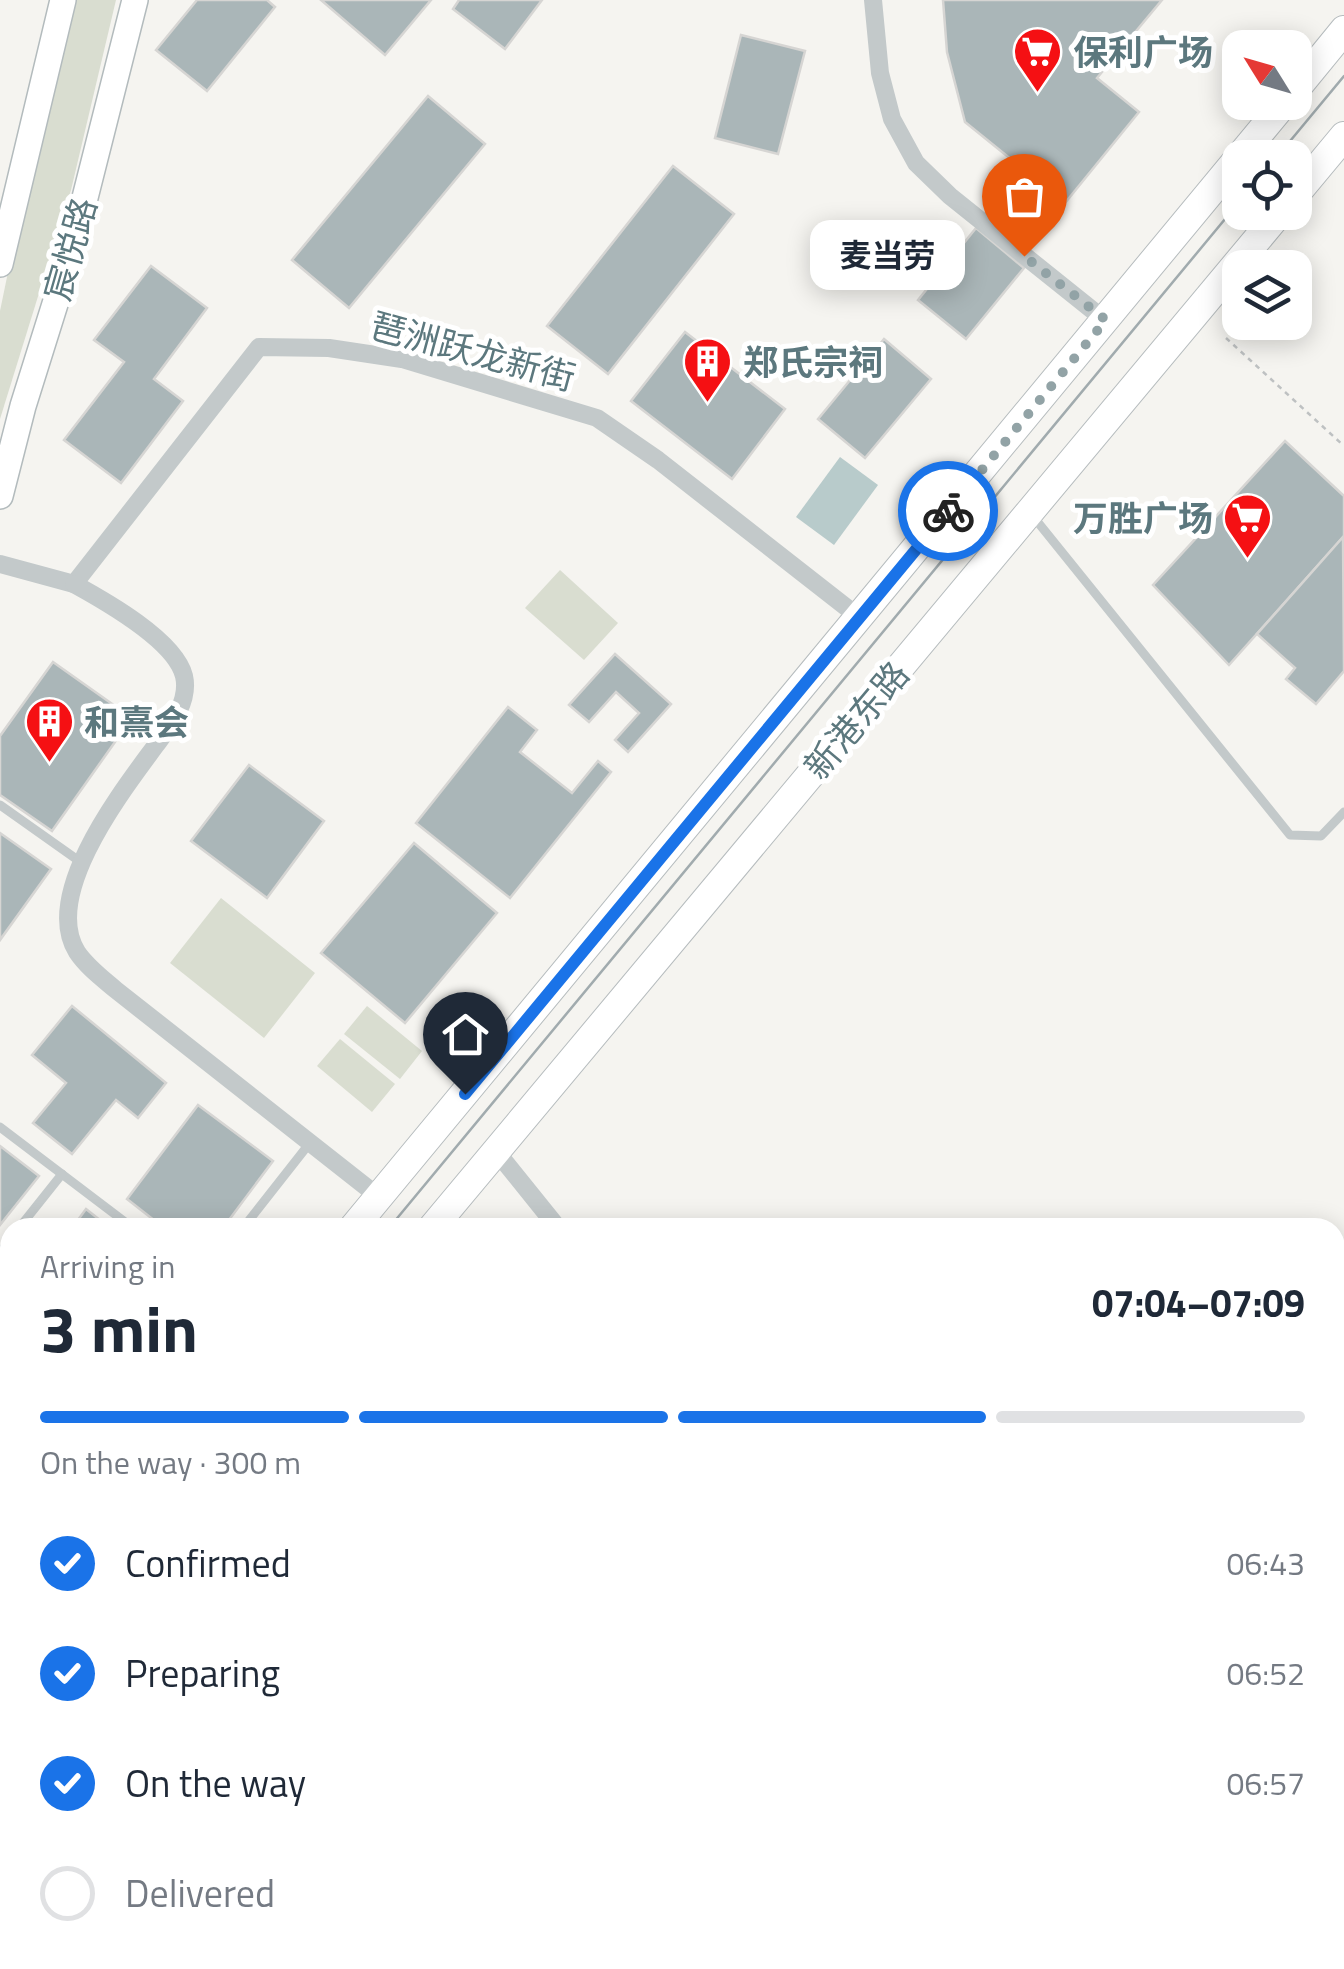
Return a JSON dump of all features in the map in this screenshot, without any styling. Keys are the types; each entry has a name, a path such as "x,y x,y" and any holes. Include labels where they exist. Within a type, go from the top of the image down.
{"main road":[{"path":"1312,69 1344,30"},
{"name":"新港东路","path":"361,1218 1270,120"},
{"path":"1312,175 1344,136"},
{"name":"新港东路","path":"440,1218 1265,230"}],"street":[{"name":"宸悦路","path":"0,264 62,0"},
{"name":"宸悦路","path":"0,496 23,406 71,254 135,0"},
{"path":"872,0 880,73 892,119 916,163 950,196 1106,320"},
{"name":"琶洲跃龙新街","path":"74,584 260,347 329,348 402,358 597,418 658,460 860,618"},
{"path":"0,564 74,584 122,613 162,645 184,676 185,694 177,714 96,830 82,863 69,928 76,950 130,1002 378,1197"},
{"path":"496,1152 550,1218"}],"lane":[{"path":"1030,512 1290,835 1321,836 1344,812"},
{"path":"0,805 82,863"},
{"path":"0,1127 120,1218"},
{"path":"250,1218 310,1143"},
{"path":"28,1218 62,1174"}],"path":[{"path":"1228,340 1344,446"}],"shaded area":[{"path":"73,0 116,0 71,190 0,419 0,311"},
{"path":"840,457 878,485 834,545 796,517"},
{"path":"560,570 618,623 584,660 525,608"},
{"path":"221,898 315,973 264,1038 170,963"},
{"path":"367,1006 422,1051 400,1079 344,1034"},
{"path":"340,1039 395,1084 372,1112 317,1066"}],"building":[{"path":"197,0 267,0 275,7 207,91 156,50"},
{"path":"321,0 431,0 385,55"},
{"path":"459,0 542,0 505,49 453,9"},
{"name":"保利广场","path":"943,0 1162,0 1097,78 1139,112 1065,203 965,122 947,52"},
{"path":"741,35 805,51 778,154 715,138"},
{"path":"428,96 485,144 349,308 292,260"},
{"path":"673,166 734,214 608,374 547,326"},
{"path":"976,228 1024,268 966,339 918,300"},
{"path":"151,266 207,308 154,379 183,401 121,483 64,440 124,362 94,340"},
{"name":"郑氏宗祠","path":"685,332 785,409 732,479 631,401"},
{"path":"884,339 931,379 865,458 818,419"},
{"name":"万胜广场","path":"1285,441 1344,496 1344,536 1229,665 1153,585"},
{"path":"1343,537 1344,671 1316,704 1286,679 1295,668 1257,634"},
{"path":"615,654 671,704 628,752 615,740 639,713 616,692 589,722 569,705"},
{"name":"和熹会","path":"53,662 132,718 52,831 0,795 0,736"},
{"path":"508,707 537,730 520,752 572,793 598,761 611,772 510,898 416,823"},
{"path":"249,765 324,821 267,898 191,841"},
{"path":"0,833 51,869 0,940"},
{"path":"414,843 497,913 405,1023 321,953"},
{"path":"72,1006 166,1083 138,1118 116,1100 72,1154 33,1123 66,1083 32,1055"},
{"path":"198,1105 273,1161 230,1218 151,1218 127,1199"},
{"path":"0,1146 39,1176 6,1218 0,1218"},
{"path":"86,1209 97,1218 79,1218"}],"tram line":[{"path":"1291,140 1344,76"},
{"path":"397,1218 1222,223"}],"way so far":[{"path":"948,511 1106,320 1024,256"}],"place":[{"name":"保利广场","path":"1038,94"},
{"name":"麦当劳","path":"1024,256"},
{"name":"郑氏宗祠","path":"708,404"},
{"name":"万胜广场","path":"1248,560"},
{"name":"和熹会","path":"49,764"}],"route":[{"path":"465,1094 948,511"}]}
